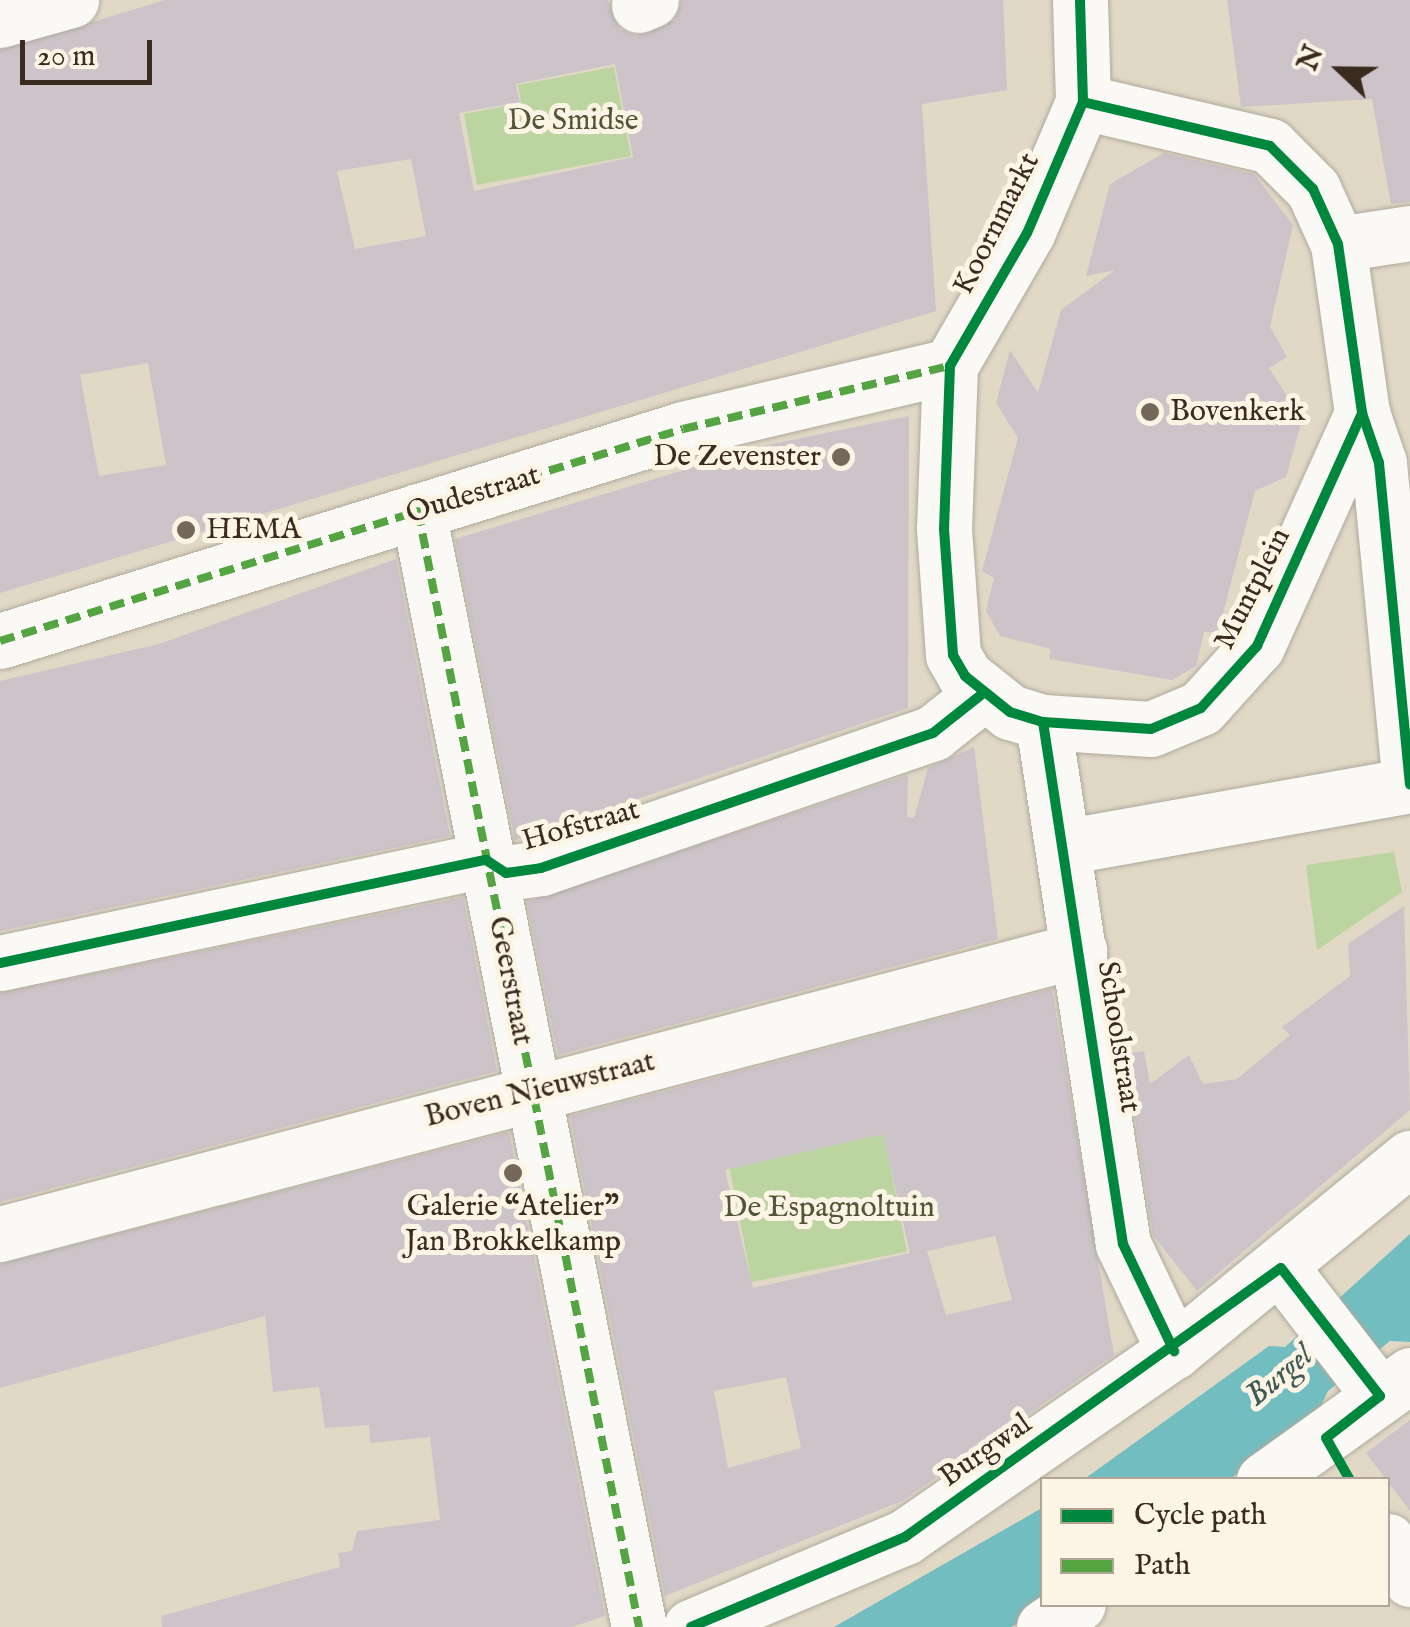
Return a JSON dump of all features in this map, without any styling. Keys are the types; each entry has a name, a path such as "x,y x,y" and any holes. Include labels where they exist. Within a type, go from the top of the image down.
{"street":[{"path":"0,20 70,0"},
{"name":"Koornmarkt","path":"950,366 1027,233 1083,102 1080,0"},
{"path":"1063,848 1410,785 1407,716 1379,463 1386,417 1338,244 1313,189 1270,146 1083,102"},
{"path":"1338,244 1410,234"},
{"path":"950,366 942,456 953,654 980,694"},
{"name":"Oudestraat","path":"0,642 684,429 950,366"},
{"name":"Muntplein","path":"980,694 1043,722 1151,729 1228,686 1258,646 1386,417"},
{"name":"Geerstraat","path":"418,511 639,1627"},
{"name":"Hofstraat","path":"0,962 486,860 506,873 599,851 932,733 980,694"},
{"name":"Schoolstraat","path":"1043,722 1123,1244 1174,1351"},
{"name":"Boven Nieuwstraat","path":"0,1234 532,1090 1079,950"},
{"name":"Burgwal","path":"691,1627 905,1537 1174,1351 1293,1283 1410,1158"},
{"path":"1275,1477 1338,1459 1384,1383 1293,1283"},
{"path":"1390,1544 1410,1579"},
{"path":"1044,1627 1074,1607"}],"green space":[{"name":"De Smidse","path":"614,67 631,156 477,185 464,114 521,103 518,85"},
{"path":"1394,852 1402,892 1317,950 1306,865"},
{"name":"De Espagnoltuin","path":"884,1134 907,1252 752,1282 729,1164"}],"water":[{"name":"Burgel","path":"1410,1234 1410,1342 1390,1341 1328,1391 1318,1412 1233,1477 1087,1477 1269,1346 1285,1347"},
{"path":"1040,1509 1040,1606 1031,1617 1011,1627 834,1627"}],"building":[{"path":"165,0 608,0 619,29 636,36 675,20 682,0 1003,0 1007,90 922,104 936,311 0,593 0,50","holes":["615,64 633,157 474,191 459,113 520,102 516,84","411,159 426,236 355,249 337,171","148,363 166,465 99,476 80,375"]},
{"path":"1227,0 1410,0 1410,202 1391,204 1372,99 1241,107"},
{"name":"Bovenkerk","path":"1164,153 1254,174 1293,225 1270,327 1287,357 1269,368 1302,420 1286,477 1255,491 1218,632 1204,632 1196,666 1172,680 1049,659 1051,649 1000,636 986,611 994,578 982,571 1018,438 996,403 1010,350 1038,393 1061,310 1115,270 1086,276 1110,184"},
{"path":"909,416 908,708 515,840 455,539 767,445"},
{"path":"396,559 450,836 0,931 0,681 159,644"},
{"path":"974,747 998,939 558,1055 527,902 908,775 907,817 914,818 928,768"},
{"path":"463,897 497,1071 0,1202 0,993"},
{"path":"1404,906 1410,1110 1197,1291 1153,1235 1125,1054 1144,1051 1150,1084 1189,1055 1203,1084 1237,1079 1290,1035 1282,1027 1350,976 1348,944"},
{"path":"1052,989 1114,1355 902,1501 665,1596 570,1116","holes":["883,1134 910,1253 753,1288 725,1170","995,1236 1012,1300 946,1315 927,1251","786,1377 801,1448 728,1468 714,1391"]},
{"path":"509,1132 605,1616 572,1627 162,1627 161,1616 340,1567 338,1553 352,1551 357,1531 440,1520 430,1437 370,1443 369,1425 325,1428 319,1387 273,1392 265,1316 0,1388 0,1264"},
{"path":"1410,1420 1410,1511 1390,1485 1390,1477 1384,1477 1366,1453"}],"marked path":[{"path":"0,641 683,429 950,366"},
{"path":"418,511 639,1627"}],"cycle path":[{"path":"1080,0 1083,102 1027,233 950,366 944,529 953,655 965,676 1010,712 1043,722 1151,729 1201,708 1257,646 1362,413"},
{"path":"1083,102 1270,146 1313,189 1338,244 1362,413 1379,463 1410,785"},
{"path":"0,963 486,860 506,873 541,868 933,733 981,695"},
{"path":"1043,722 1123,1244 1174,1351"},
{"path":"691,1627 905,1537 1281,1268 1380,1396 1326,1438 1348,1477"}],"place":[{"name":"Bovenkerk","path":"1150,412"},
{"name":"De Zevenster","path":"841,457"},
{"name":"HEMA","path":"186,530"},
{"name":"Galerie “Atelier” Jan Brokkelkamp","path":"513,1173"}]}
